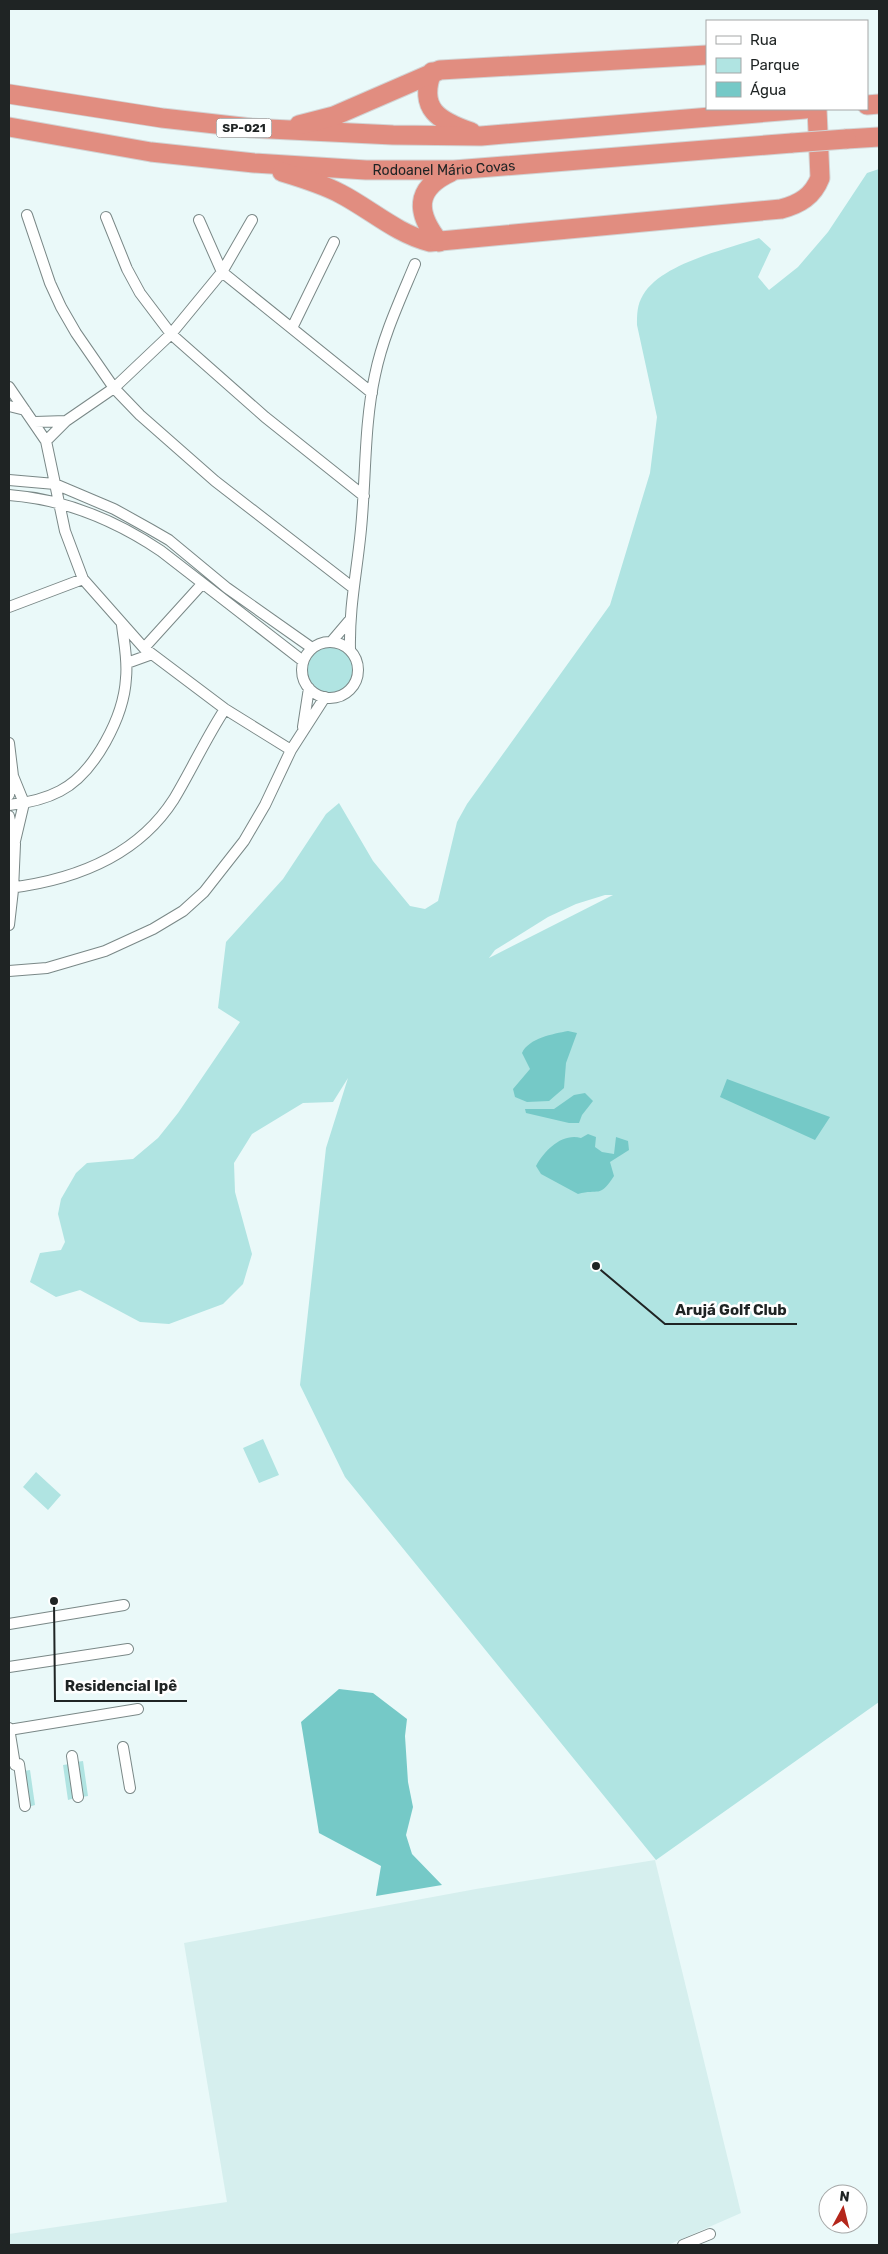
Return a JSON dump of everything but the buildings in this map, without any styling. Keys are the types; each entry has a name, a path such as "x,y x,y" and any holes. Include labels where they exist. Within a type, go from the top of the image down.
{"highway":[{"path":"251,128 296,125 334,116 432,72 471,67 706,55"},
{"path":"432,72 426,94 431,109 450,125 481,136"},
{"name":"SP-021","path":"9,94 162,118 251,128 393,135 481,136 784,110"},
{"path":"254,163 340,193 420,239 439,242 771,210 793,206 806,199 816,187 820,178 817,110"},
{"name":"Rodoanel Mário Covas","path":"9,127 151,152 254,163 366,170 454,170 879,137"},
{"path":"439,242 425,222 423,201 430,185 436,179 454,170"}],"street":[{"path":"27,215 50,283 61,307 76,333 114,388 140,415 215,481 352,587"},
{"path":"106,217 127,269 140,293 171,334 265,417 364,496"},
{"path":"199,220 222,272 372,393"},
{"path":"46,440 66,422 114,388 171,334 222,272 252,220"},
{"path":"292,328 334,242"},
{"path":"350,650 342,644 332,642 321,643 312,648 303,662 304,681 309,688 326,697 342,695 355,683 358,666 350,650 349,621 352,587 359,553 372,393 384,342 416,264"},
{"path":"9,387 46,440 69,545 83,579 122,625 148,651 225,709 291,750"},
{"path":"9,406 25,410"},
{"path":"34,422 66,422"},
{"path":"9,480 55,484 114,509 169,540 226,588 312,648"},
{"path":"9,496 60,504 88,512 140,537 161,551 303,662"},
{"path":"9,607 83,579"},
{"path":"127,663 148,651 202,584"},
{"path":"332,642 349,621"},
{"path":"9,805 44,798 62,790 89,768 111,730 124,692 127,663 122,625"},
{"path":"302,731 309,688"},
{"path":"9,971 47,968 97,954 153,930 183,911 204,892 244,841 265,805 291,750 326,697"},
{"path":"11,888 56,880 80,873 122,852 137,842 174,799 210,731 225,709"},
{"path":"9,743 13,776 24,802 15,844 9,925"},
{"path":"9,795 13,776"},
{"path":"9,816 15,844"},
{"path":"9,1624 124,1605"},
{"path":"9,1667 128,1649"},
{"path":"25,1806 9,1729 138,1709"},
{"path":"123,1748 130,1788"},
{"path":"72,1756 78,1797"},
{"path":"683,2245 710,2234"}],"shaded area":[{"path":"655,1860 741,2213 668,2245 9,2245 9,2234 227,2202 184,1943 476,1889"}],"green space":[{"path":"879,169 879,1702 656,1860 345,1477 300,1385 326,1148 348,1078 333,1102 303,1103 252,1134 234,1163 235,1192 252,1254 243,1284 223,1304 169,1324 140,1322 80,1290 56,1297 30,1282 40,1253 61,1250 65,1242 58,1214 61,1199 76,1173 87,1163 133,1159 158,1138 178,1113 240,1022 218,1008 226,942 283,879 326,814 339,803 373,861 410,906 425,909 438,901 457,822 467,804 610,605 650,473 657,417 637,325 638,306 643,295 664,274 679,266 759,238 771,249 758,277 769,290 798,267 828,232 867,173","holes":["605,895 613,895 489,958 495,950 548,917 576,904"]},
{"path":"330,647 343,651 349,657 353,670 349,683 343,689 330,693 317,689 311,683 307,670 311,657 317,651"},
{"path":"263,1439 279,1475 259,1483 243,1448"},
{"path":"36,1472 61,1495 48,1510 23,1487"},
{"path":"83,1761 88,1796 82,1797 76,1762"},
{"path":"70,1764 75,1798 68,1800 63,1765"},
{"path":"30,1770 35,1805 28,1807 23,1771"}],"water":[{"path":"568,1031 577,1033 566,1063 564,1088 549,1101 527,1102 515,1097 513,1089 530,1069 522,1053 525,1048 536,1040"},
{"path":"727,1079 830,1117 815,1140 720,1097"},
{"path":"585,1093 593,1101 582,1115 579,1123 569,1123 526,1113 525,1109 554,1109 574,1095"},
{"path":"588,1134 596,1137 595,1147 602,1152 614,1154 616,1137 628,1141 629,1150 610,1162 614,1176 605,1188 578,1194 541,1174 536,1166 549,1149 561,1140 574,1137 581,1138"},
{"path":"339,1689 373,1693 407,1719 405,1736 408,1782 413,1807 406,1835 412,1854 442,1885 376,1896 381,1866 319,1833 301,1722"}],"place":[{"name":"Arujá Golf Club","path":"596,1266"},
{"name":"Residencial Ipê","path":"54,1601"}]}
